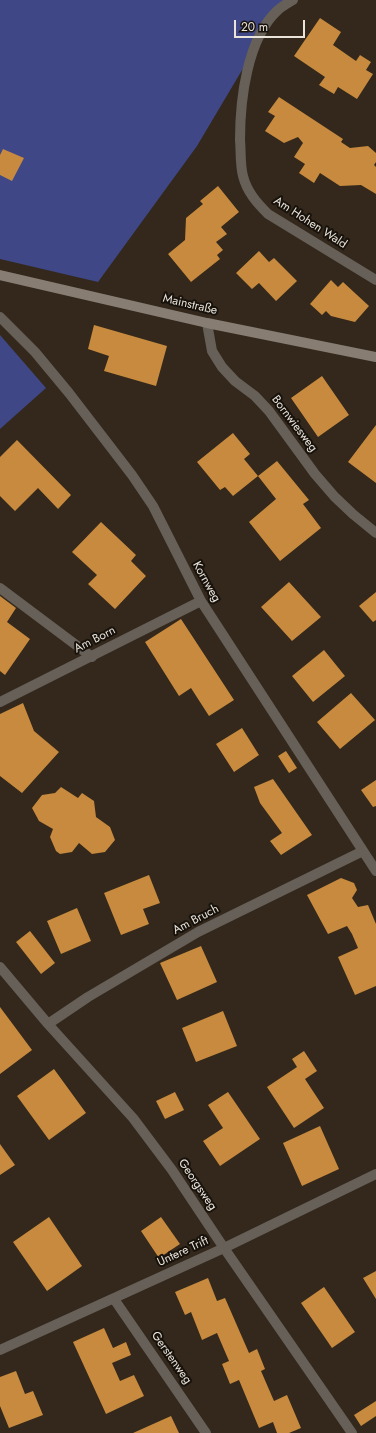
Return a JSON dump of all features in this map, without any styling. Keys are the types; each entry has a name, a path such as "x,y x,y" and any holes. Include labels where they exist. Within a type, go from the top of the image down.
{"main road":[{"name":"Mainstraße","path":"0,275 207,323 376,357"}],"street":[{"name":"Am Hohen Wald","path":"293,0 278,10 272,17 260,35 251,55 244,86 240,123 242,175 248,190 268,214 376,280"},
{"name":"Kornweg","path":"0,317 35,352 113,447 153,506 201,601 376,871"},
{"name":"Bornwiesweg","path":"207,323 212,351 222,367 234,381 255,396 269,411 315,474 334,496 376,533"},
{"path":"0,588 92,657"},
{"name":"Am Born","path":"0,702 201,601"},
{"name":"Am Bruch","path":"48,1024 88,998 198,932 363,852"},
{"name":"Georgsweg","path":"1,971 133,1118 172,1170 352,1433"},
{"name":"Untere Trift","path":"0,1350 224,1248 376,1174"},
{"name":"Gerstenweg","path":"114,1298 206,1433"}],"shaded area":[{"path":"0,0 286,0 251,55 197,146 98,282 0,259"},
{"path":"0,335 46,388 0,429"}],"building":[{"path":"320,18 341,32 333,45 356,61 360,55 371,62 366,70 373,74 357,99 338,87 334,94 319,85 325,77 294,56"},
{"path":"279,97 343,139 341,142 350,148 368,146 376,153 376,162 374,165 376,167 376,194 361,185 340,186 320,173 314,183 299,173 305,164 294,157 303,143 298,137 284,143 265,131 275,116 268,112"},
{"path":"3,149 24,158 12,181 0,175 0,155"},
{"path":"218,186 239,212 221,227 227,234 216,242 223,250 217,255 220,259 191,282 168,254 185,240 186,218 203,204 200,201"},
{"path":"259,251 269,262 274,258 297,281 276,301 259,283 252,289 236,273"},
{"path":"331,280 338,287 343,282 369,306 355,322 331,316 326,311 322,315 310,304"},
{"path":"94,325 167,346 156,386 104,371 109,356 88,349"},
{"path":"322,376 349,415 318,437 291,398"},
{"path":"376,425 376,483 348,462"},
{"path":"233,433 250,454 244,459 258,476 233,496 225,487 220,490 197,462"},
{"path":"17,440 71,495 58,509 38,488 15,511 0,496 0,457"},
{"path":"277,461 309,500 303,504 321,528 280,561 249,522 276,499 258,476"},
{"path":"101,522 136,555 131,561 146,576 115,609 88,584 97,575 72,552"},
{"path":"289,582 321,617 292,641 261,607"},
{"path":"376,592 376,620 373,622 359,606"},
{"path":"0,596 16,608 7,622 30,639 5,675 0,671"},
{"path":"181,619 234,700 209,716 191,688 179,696 145,642"},
{"path":"324,650 345,676 313,702 292,676"},
{"path":"351,693 375,720 340,749 317,722"},
{"path":"23,703 34,731 59,752 22,793 0,776 0,714"},
{"path":"242,728 259,755 234,772 216,744"},
{"path":"286,751 297,768 289,773 278,756"},
{"path":"273,779 312,835 281,855 270,841 282,833 260,803 254,787"},
{"path":"376,780 376,806 373,807 361,790"},
{"path":"61,787 78,798 82,793 94,801 96,817 110,827 115,840 105,852 92,854 79,843 72,852 60,854 56,851 50,837 53,829 39,821 32,808 42,795 55,793"},
{"path":"149,875 160,903 143,909 149,924 121,935 104,893"},
{"path":"341,878 354,883 357,890 352,898 358,907 368,905 376,924 376,986 355,995 338,957 358,948 352,934 347,926 328,934 307,895"},
{"path":"77,908 91,941 61,954 47,921"},
{"path":"30,931 55,963 41,974 16,942"},
{"path":"201,946 217,982 177,1000 160,963"},
{"path":"0,1007 32,1050 0,1074"},
{"path":"223,1011 237,1046 196,1062 182,1028"},
{"path":"304,1051 317,1071 305,1079 324,1108 294,1128 267,1087 297,1067 292,1059"},
{"path":"54,1069 86,1113 49,1140 17,1096"},
{"path":"175,1092 184,1110 165,1119 156,1101"},
{"path":"228,1092 260,1139 220,1166 203,1141 223,1128 208,1105"},
{"path":"320,1126 339,1169 302,1186 283,1143"},
{"path":"0,1144 15,1165 0,1175"},
{"path":"49,1217 82,1266 47,1291 13,1242"},
{"path":"161,1217 180,1244 159,1258 141,1231"},
{"path":"376,1271 376,1299 363,1278"},
{"path":"208,1278 217,1301 225,1298 249,1353 257,1349 265,1369 261,1371 274,1401 287,1395 301,1428 289,1433 277,1433 273,1422 259,1428 239,1380 230,1384 222,1364 229,1361 217,1333 202,1340 191,1312 185,1315 175,1292"},
{"path":"324,1287 355,1332 332,1348 301,1303"},
{"path":"104,1328 113,1348 126,1342 131,1355 112,1363 120,1381 134,1375 144,1396 106,1414 73,1342"},
{"path":"16,1371 25,1394 33,1391 43,1415 9,1428 0,1406 0,1377"},
{"path":"376,1401 376,1416 361,1426 354,1415"},
{"path":"171,1416 179,1433 133,1433"}]}
